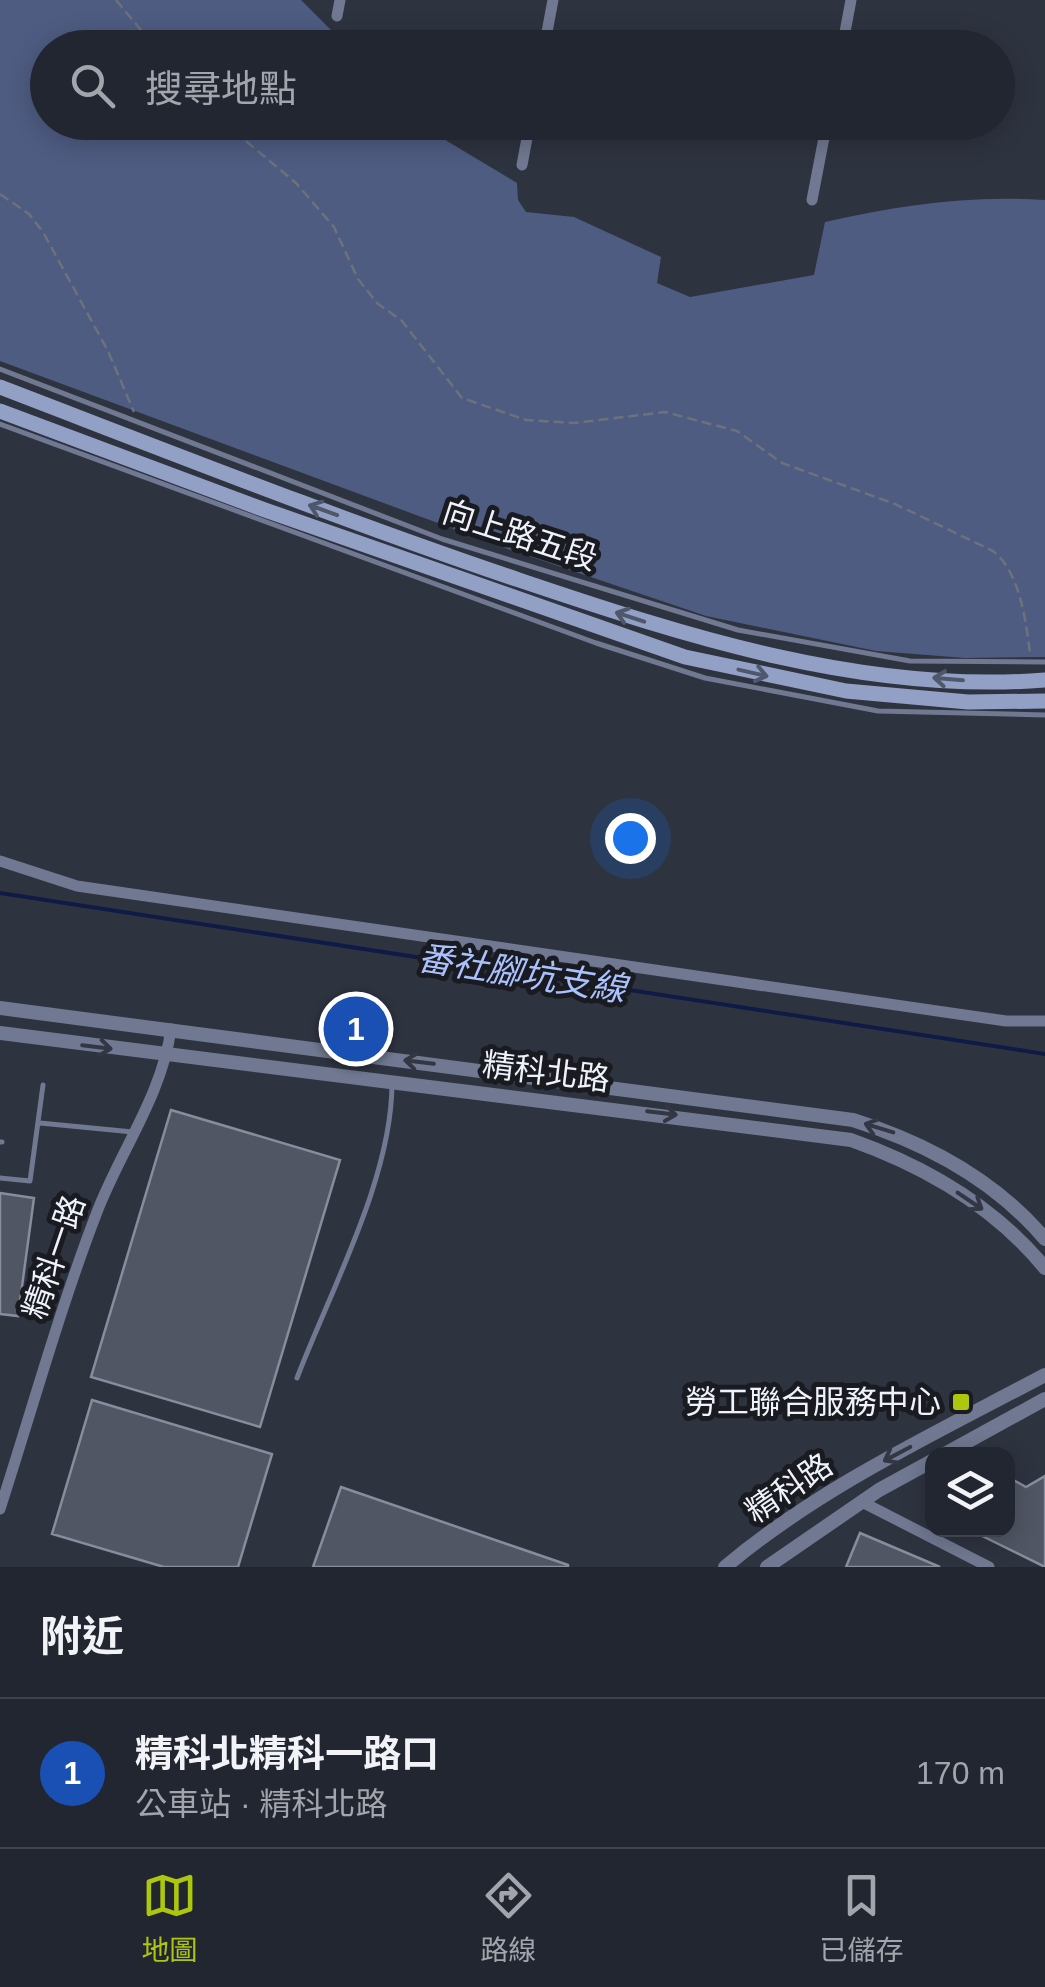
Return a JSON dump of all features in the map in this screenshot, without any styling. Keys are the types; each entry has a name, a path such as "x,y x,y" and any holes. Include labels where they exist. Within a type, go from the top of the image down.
{"main road":[{"name":"向上路五段","path":"0,386 439,553 722,644 830,668 958,680 1045,680"},
{"name":"向上路五段","path":"0,410 265,510 685,657 846,691 968,702 1045,701"}],"street":[{"path":"337,16 340,0"},
{"path":"547,30 553,0"},
{"path":"845,30 851,0"},
{"path":"522,166 527,140"},
{"path":"812,200 824,140"},
{"path":"0,862 77,886 988,1018 1045,1021"},
{"name":"精科北路","path":"0,1008 853,1120 895,1133 962,1168 993,1188 1045,1239"},
{"name":"精科一路","path":"0,1509 96,1215 168,1054 171,1029"},
{"name":"精科北路","path":"0,1033 708,1119 850,1140 900,1158 971,1202 1006,1227 1045,1268"},
{"name":"精科路","path":"725,1567 797,1513 867,1470 1045,1374"},
{"path":"958,1447 1045,1400"},
{"name":"精科路","path":"768,1567 862,1502 925,1466"},
{"path":"862,1502 989,1567"}],"lane":[{"name":"向上路五段","path":"0,369 442,539 738,630 910,662 1045,662"},
{"path":"0,424 596,642 705,678 878,712 1045,714"},
{"path":"297,1378 360,1219 392,1118 392,1083"},
{"path":"0,1178 30,1181 43,1085"},
{"path":"40,1122 136,1132"}],"path":[{"path":"116,0 141,30"},
{"path":"244,140 296,183 334,227 358,280 377,304 402,321 462,398 526,420 574,422 665,412 737,430 782,463 895,504 1005,560 1027,628 1032,662"},
{"path":"0,194 29,214 42,232 108,351 139,422"}],"shaded area":[{"path":"0,0 301,0 331,30 30,30 30,140 445,140 517,183 518,200 526,212 574,217 661,257 657,283 690,297 814,275 825,222 934,203 1045,200 1045,657 965,658 876,651 706,616 508,549 0,361"}],"building":[{"path":"171,1110 340,1160 260,1427 91,1377"},
{"path":"0,1193 34,1198 18,1316 0,1314"},
{"path":"92,1400 272,1454 238,1567 164,1567 52,1534"},
{"path":"1045,1476 1045,1567 984,1537 1015,1537 1015,1481 1026,1487"},
{"path":"341,1487 568,1565 568,1567 313,1567"},
{"path":"860,1533 940,1567 846,1567"}],"waterway":[{"name":"番社腳坑支線","path":"0,893 1045,1054"}],"place":[{"name":"精科北精科一路口","path":"356,1029"},
{"name":"勞工聯合服務中心","path":"961,1402"}]}
